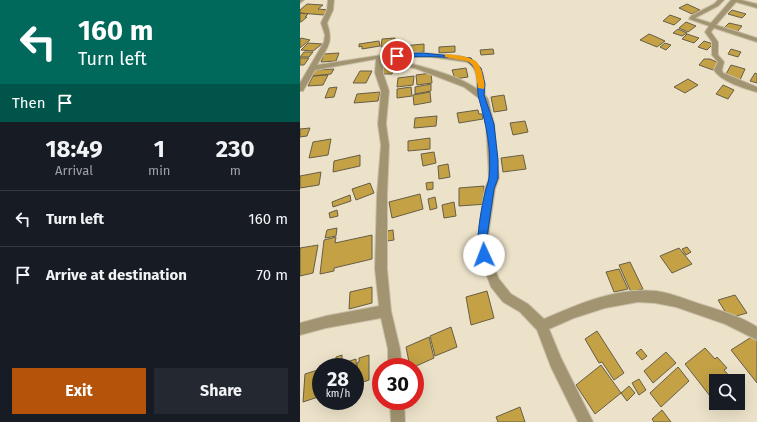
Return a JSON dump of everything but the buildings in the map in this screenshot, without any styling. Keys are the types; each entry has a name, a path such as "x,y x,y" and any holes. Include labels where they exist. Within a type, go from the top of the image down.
{"street":[{"path":"300,89 327,42 328,35 324,23 330,10 331,0"},
{"path":"721,0 716,5 692,18 694,21 757,40"},
{"path":"757,6 734,0 728,10 711,26 708,32 715,42 715,55 721,62 718,70 720,74 738,84 757,90"},
{"path":"311,68 331,67 380,57 422,55 469,59 478,68 481,84 481,95 490,124 494,166 494,178 490,189 482,237 484,255 495,283 507,298 524,308 542,326 556,362 586,422"},
{"path":"380,57 457,81 467,85 481,95"},
{"path":"380,57 379,73 385,91 382,124 385,145 381,254 384,311 394,349 394,358"},
{"path":"542,326 584,308 611,299 648,297 671,300 720,316 757,334"},
{"path":"300,329 326,322 384,311"},
{"path":"397,410 398,422"}],"slow traffic":[{"path":"447,56 469,59 474,63 478,68 481,88"}],"route":[{"path":"397,56 422,55 469,59 478,68 481,84 481,95 484,99 490,124 494,160 494,178 490,189 482,237 484,255"}]}
